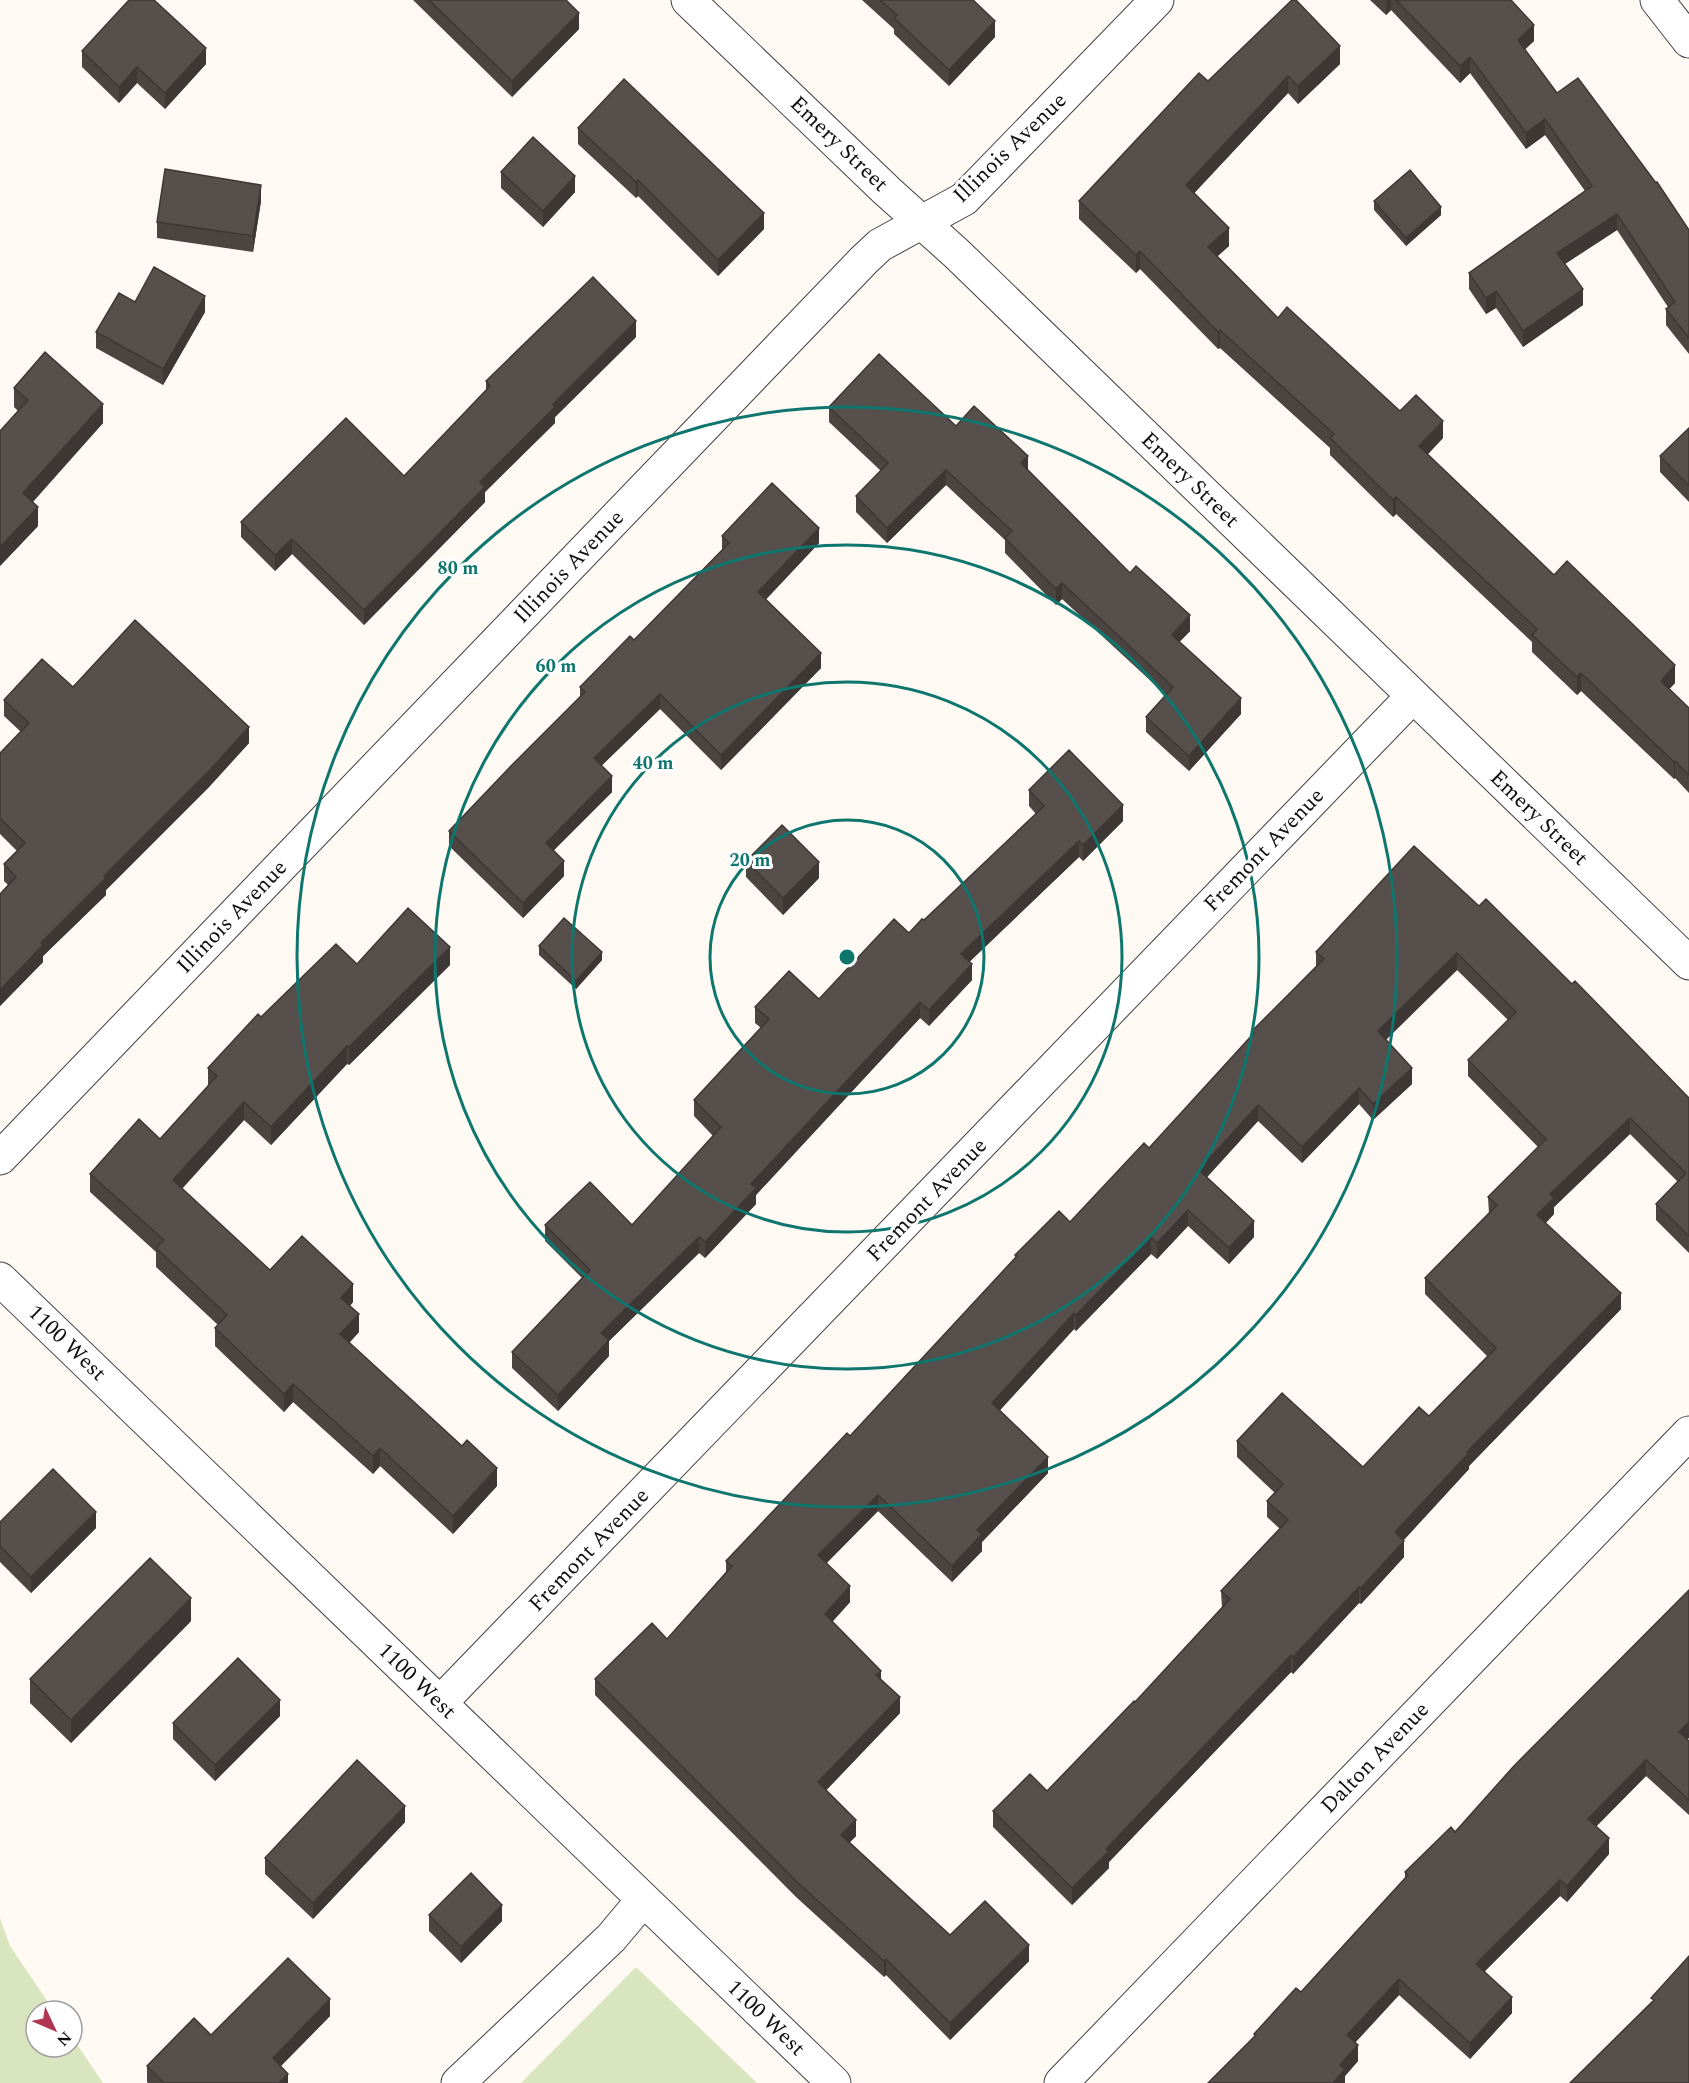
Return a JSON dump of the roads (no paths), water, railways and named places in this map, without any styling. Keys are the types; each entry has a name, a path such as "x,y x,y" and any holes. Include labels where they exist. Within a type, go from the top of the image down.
{"street":[{"name":"Emery Street","path":"688,0 920,222 964,261 1689,963"},
{"name":"Illinois Avenue","path":"0,1158 864,260 880,245 964,199 1156,0"},
{"path":"1657,0 1689,41"},
{"name":"Fremont Avenue","path":"440,1703 1413,696"},
{"name":"1100 West","path":"0,1279 834,2083"},
{"name":"Dalton Avenue","path":"1061,2083 1689,1433"},
{"path":"458,2083 611,1938 643,1900"}]}
